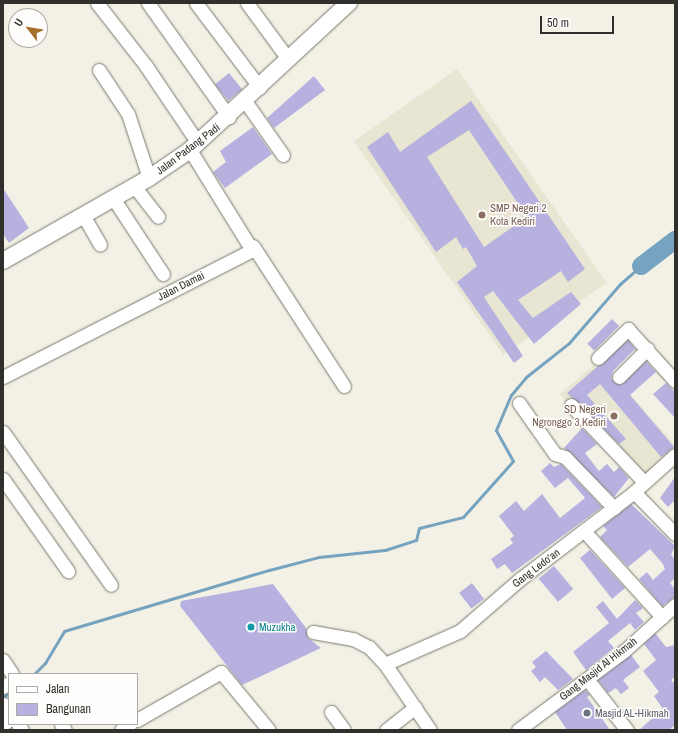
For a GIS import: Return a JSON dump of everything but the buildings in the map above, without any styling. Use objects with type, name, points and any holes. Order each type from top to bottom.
[{"type":"main road","name":"Jalan Padang Padi","points":[[3,261],[149,178],[194,146],[229,117],[288,59],[349,3]]},
{"type":"street","points":[[97,3],[194,146],[253,246],[344,386]]},
{"type":"street","points":[[148,3],[229,117]]},
{"type":"street","points":[[196,3],[260,88]]},
{"type":"street","points":[[247,3],[288,59]]},
{"type":"street","points":[[99,70],[128,114],[149,178]]},
{"type":"street","points":[[245,102],[283,155]]},
{"type":"street","points":[[134,186],[158,217]]},
{"type":"street","points":[[113,198],[164,274]]},
{"type":"street","points":[[83,215],[100,245]]},
{"type":"street","name":"Jalan Damai","points":[[3,377],[248,253],[253,246]]},
{"type":"street","points":[[598,358],[626,329],[647,349],[675,381]]},
{"type":"street","points":[[619,377],[647,349]]},
{"type":"street","points":[[519,403],[555,454],[565,457],[614,508]]},
{"type":"street","points":[[571,405],[644,482]]},
{"type":"street","points":[[3,432],[111,585]]},
{"type":"street","name":"Gang Ledo'an","points":[[385,664],[460,631],[634,492],[675,455]]},
{"type":"street","points":[[3,479],[68,571]]},
{"type":"street","points":[[634,492],[675,534]]},
{"type":"street","points":[[584,532],[662,618]]},
{"type":"street","name":"Gang Masjid Al Hikmah","points":[[518,730],[587,679],[662,618],[675,605]]},
{"type":"street","points":[[313,632],[360,641],[385,664],[430,730]]},
{"type":"street","points":[[3,660],[11,673]]},
{"type":"street","points":[[138,719],[221,672],[268,730]]},
{"type":"street","points":[[587,679],[627,730]]},
{"type":"street","points":[[386,730],[415,707]]},
{"type":"street","points":[[331,712],[344,730]]},
{"type":"shaded area","name":"SMP Negeri 2 Kota Kediri","points":[[457,69],[607,283],[503,355],[354,141]]},
{"type":"shaded area","name":"SD Negeri Ngronggo 3 Kediri","points":[[600,360],[675,445],[675,452],[642,481],[596,438],[560,394]]},
{"type":"waterway","points":[[641,266],[675,240]]},
{"type":"waterway","points":[[35,673],[45,663],[64,631],[269,570],[319,557],[385,550],[416,540],[419,528],[463,517],[513,461],[496,430],[511,395],[526,377],[569,343],[620,284],[641,266]]},
{"type":"waterway","points":[[3,697],[8,694]]},
{"type":"place","name":"SMP Negeri 2 Kota Kediri","points":[[482,215]]},
{"type":"place","name":"SD Negeri Ngronggo 3 Kediri","points":[[614,416]]},
{"type":"place","name":"Muzukha","points":[[251,627]]},
{"type":"place","name":"Masjid AL-Hikmah","points":[[587,713]]}]
